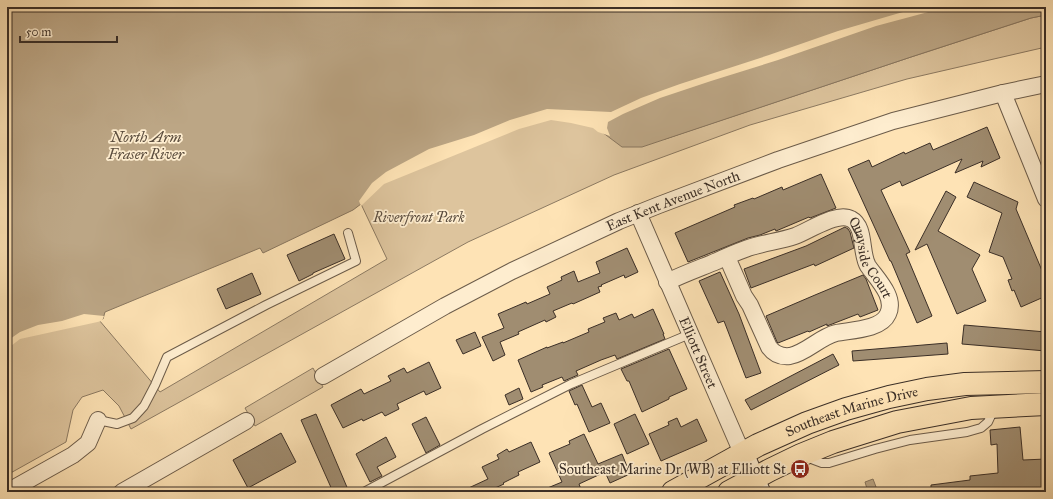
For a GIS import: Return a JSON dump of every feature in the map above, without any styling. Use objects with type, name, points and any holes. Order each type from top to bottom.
[{"type":"main road","name":"Southeast Marine Drive","points":[[673,492],[758,445],[807,423],[846,409],[889,397],[927,389],[965,384],[1046,382]]},
{"type":"main road","name":"Southeast Marine Drive","points":[[729,492],[756,486],[802,455],[834,442],[897,422],[971,408],[1046,404]]},
{"type":"street","name":"East Kent Avenue North","points":[[323,376],[445,306],[506,274],[659,204],[778,160],[893,121],[1003,93],[1046,84]]},
{"type":"street","points":[[1003,93],[1046,199]]},
{"type":"street","name":"Elliott Street","points":[[638,214],[756,486]]},
{"type":"street","name":"Quayside Court","points":[[667,282],[748,248],[795,236],[834,218],[840,217],[851,219],[856,223],[861,233],[866,261],[888,297],[890,307],[889,314],[885,319],[873,327],[825,337],[790,356],[777,355],[772,352],[769,347],[727,257]]},
{"type":"street","points":[[7,492],[73,455],[88,443],[98,420]]},
{"type":"street","points":[[122,492],[246,421]]},
{"type":"lane","points":[[98,420],[117,424],[133,418],[144,406],[155,385],[167,356],[356,261],[348,233]]},
{"type":"lane","points":[[364,492],[476,432],[571,384],[690,334]]},
{"type":"green space","name":"Riverfront Park","points":[[1046,7],[665,139],[911,57],[1031,18],[1046,15],[1046,47],[907,79],[750,125],[614,175],[468,242],[131,429],[119,406],[103,390],[82,397],[73,410],[66,442],[7,475],[7,347],[19,337],[99,320],[160,392],[387,259],[361,204],[383,182],[518,128],[550,118]]},
{"type":"green space","points":[[313,368],[323,387],[255,426],[245,408]]},
{"type":"water","name":"North Arm Fraser River","points":[[7,7],[1046,7],[1046,15],[1031,18],[911,57],[642,147],[622,147],[594,126],[551,118],[518,128],[383,182],[353,210],[263,253],[260,248],[105,312],[103,319],[19,337],[7,347]]},
{"type":"water","points":[[873,479],[878,492],[868,492],[865,482]]},
{"type":"pier","points":[[920,7],[947,7],[876,26],[778,60],[660,98],[608,122],[607,128],[610,136],[598,132],[593,128],[551,120],[519,129],[384,184],[361,206],[359,201],[372,183],[386,172],[429,149],[474,135],[510,120],[547,109],[611,112],[641,98],[680,84],[838,31]]},
{"type":"pier","points":[[84,314],[104,316],[102,321],[20,339],[7,349],[7,339],[10,339],[20,332],[38,325],[62,321]]},
{"type":"building","points":[[987,127],[1000,158],[981,167],[983,161],[955,173],[962,159],[902,186],[900,181],[881,190],[910,252],[906,254],[932,316],[917,323],[891,261],[848,169],[869,160],[872,167],[904,152],[905,154],[930,143],[933,150]]},
{"type":"building","points":[[821,174],[836,208],[810,218],[809,217],[776,231],[775,229],[748,238],[688,262],[675,233],[735,207],[734,205],[753,198],[754,199],[782,187],[783,190]]},
{"type":"building","points":[[974,182],[1018,202],[1016,209],[1046,280],[1046,296],[1021,307],[1008,280],[1012,279],[1003,257],[989,252],[1002,213],[967,197]]},
{"type":"building","points":[[946,191],[956,197],[938,231],[980,255],[972,269],[986,301],[957,314],[927,244],[915,250]]},
{"type":"building","points":[[845,227],[850,232],[854,248],[815,266],[814,264],[751,288],[744,269],[806,246]]},
{"type":"building","points":[[334,234],[345,259],[299,281],[287,255]]},
{"type":"building","points":[[627,248],[638,272],[625,278],[624,275],[601,285],[602,286],[598,287],[600,292],[553,311],[556,317],[546,322],[545,320],[518,332],[519,334],[500,342],[505,355],[493,361],[482,337],[504,328],[498,314],[550,294],[547,287],[562,280],[561,277],[574,271],[578,282],[600,273],[596,262]]},
{"type":"building","points":[[720,272],[739,314],[761,373],[746,378],[724,321],[718,323],[699,281]]},
{"type":"building","points":[[252,273],[261,294],[226,309],[217,289]]},
{"type":"building","points":[[863,275],[878,310],[860,317],[858,314],[778,343],[777,342],[766,316]]},
{"type":"building","points":[[653,309],[665,339],[617,359],[615,355],[601,360],[576,371],[578,375],[564,381],[562,377],[542,385],[543,387],[531,392],[518,360],[547,347],[563,343],[589,332],[588,329],[605,322],[603,318],[616,313],[619,320],[632,314],[634,318]]},
{"type":"building","points":[[964,325],[1046,332],[1046,351],[962,344]]},
{"type":"building","points":[[475,332],[481,346],[463,354],[456,340]]},
{"type":"building","points":[[947,343],[948,354],[853,361],[852,351]]},
{"type":"building","points":[[669,349],[687,389],[642,412],[629,381],[627,381],[621,369]]},
{"type":"building","points":[[833,354],[839,365],[751,410],[745,400]]},
{"type":"building","points":[[429,362],[441,388],[426,395],[424,391],[397,404],[399,409],[385,416],[382,412],[343,428],[331,405],[361,389],[364,394],[391,381],[388,376],[404,368],[407,373]]},
{"type":"building","points":[[582,385],[592,407],[601,403],[610,423],[589,432],[577,404],[575,405],[569,391]]},
{"type":"building","points":[[519,388],[523,399],[509,405],[505,395]]},
{"type":"building","points":[[316,414],[349,492],[333,492],[301,420]]},
{"type":"building","points":[[635,414],[649,444],[627,454],[614,424]]},
{"type":"building","points":[[426,417],[440,445],[426,453],[412,424]]},
{"type":"building","points":[[677,418],[681,427],[697,419],[707,441],[661,461],[649,434],[669,425],[668,422]]},
{"type":"building","points":[[1020,427],[1023,460],[1046,459],[1046,492],[931,492],[931,485],[970,480],[970,476],[998,473],[997,444],[991,445],[990,430]]},
{"type":"building","points":[[281,433],[296,462],[248,488],[233,460]]},
{"type":"building","points":[[584,434],[598,464],[622,454],[630,474],[610,483],[605,472],[579,484],[582,492],[538,492],[562,482],[549,453],[570,444],[569,441]]},
{"type":"building","points":[[386,437],[396,457],[377,467],[382,476],[370,482],[356,454]]},
{"type":"building","points":[[531,442],[540,462],[518,472],[519,475],[486,492],[460,492],[488,479],[482,467],[499,459],[497,455],[507,449],[509,452]]},
{"type":"place","name":"Southeast Marine Dr (WB) at Elliott St","points":[[800,469]]}]
